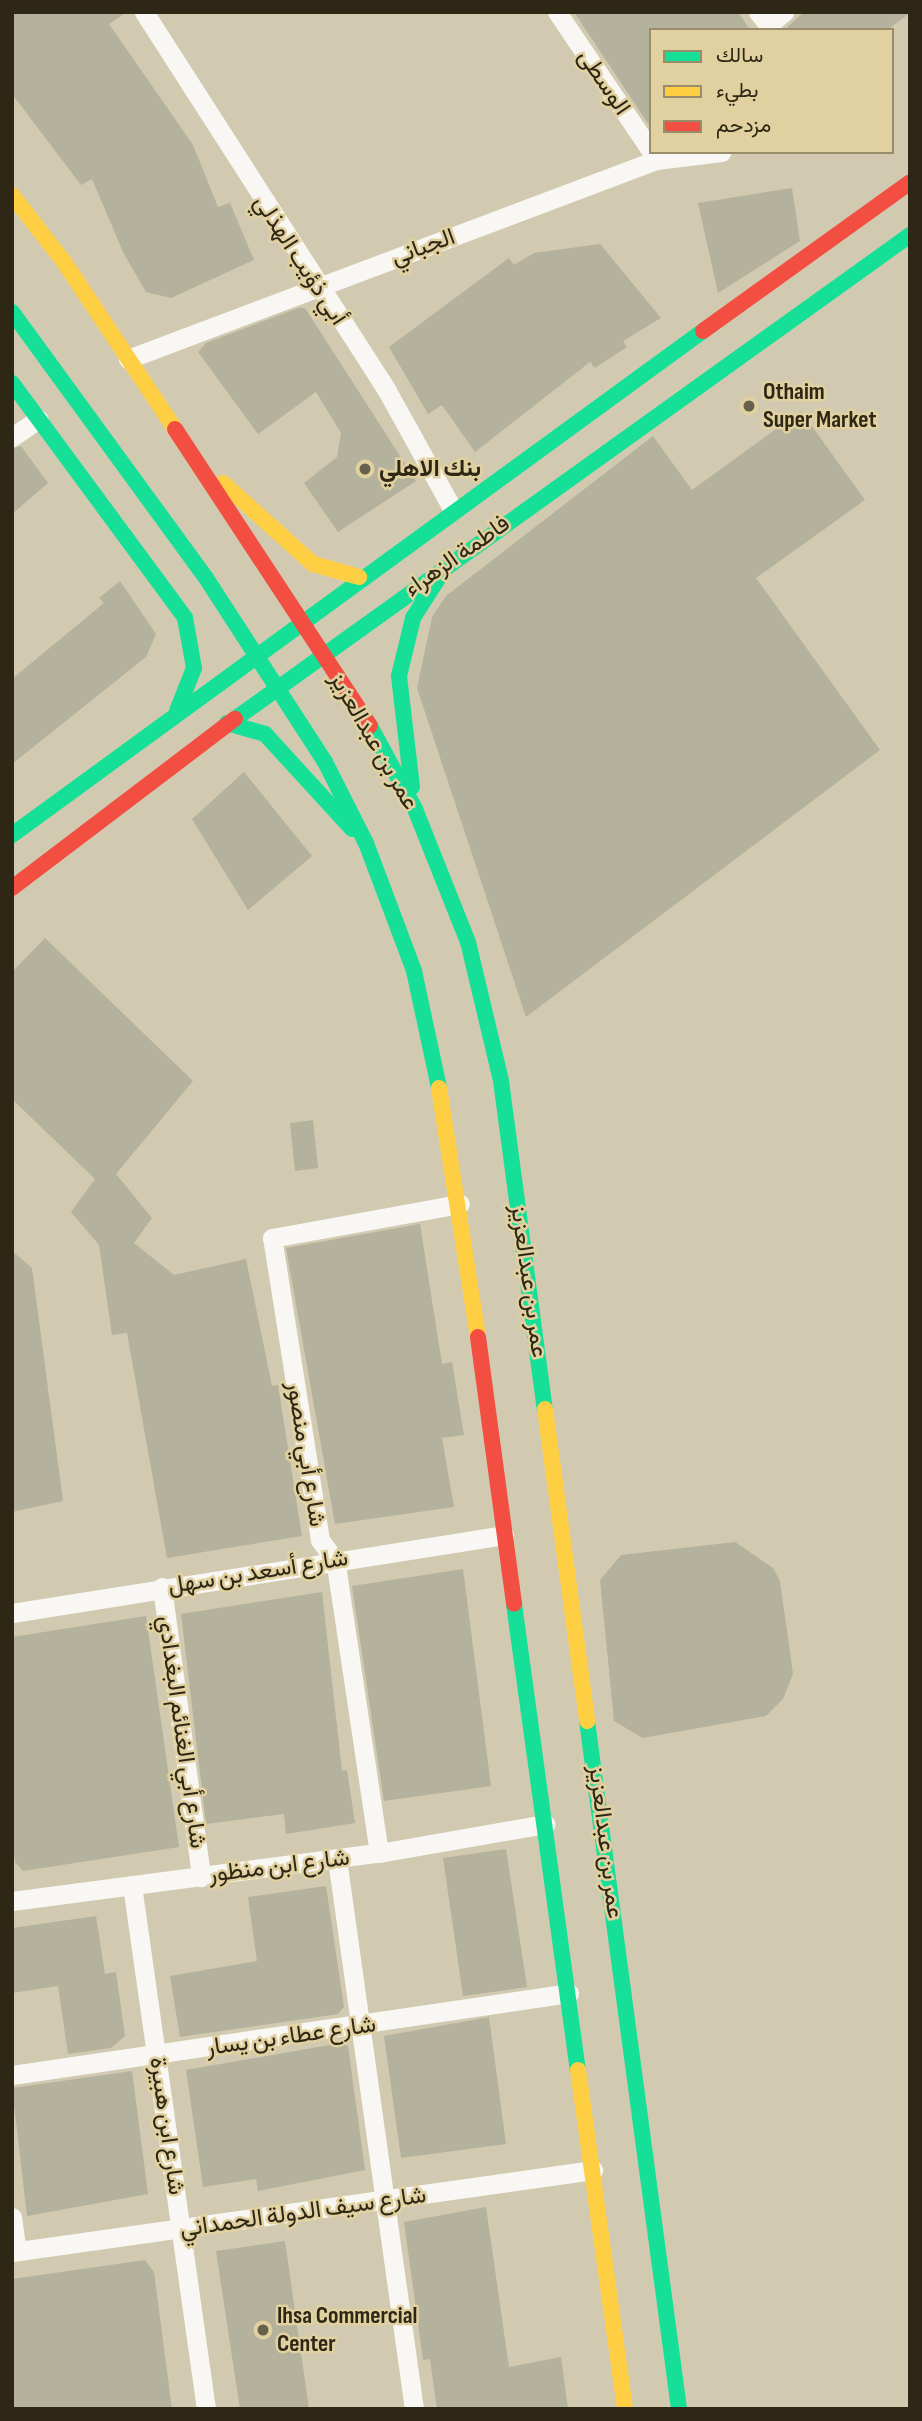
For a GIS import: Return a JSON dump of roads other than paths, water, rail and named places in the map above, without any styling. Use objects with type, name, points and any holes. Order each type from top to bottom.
[{"type":"main road","name":"عمر بن عبدالعزيز","points":[[12,180],[370,725],[415,809],[468,942],[501,1081],[679,2409]]},
{"type":"main road","points":[[12,835],[359,577],[909,184]]},
{"type":"main road","name":"عمر بن عبدالعزيز","points":[[12,195],[64,262]]},
{"type":"main road","name":"فاطمة الزهراء","points":[[12,888],[322,652],[910,235]]},
{"type":"main road","points":[[12,313],[256,653],[326,762],[366,843],[427,1015],[460,1204],[625,2408]]},
{"type":"main road","points":[[12,383],[185,618],[194,668],[175,715]]},
{"type":"main road","points":[[193,456],[313,564],[359,577]]},
{"type":"main road","points":[[415,809],[400,716],[402,656],[422,600],[450,562]]},
{"type":"main road","points":[[227,723],[265,734],[366,843]]},
{"type":"street","name":"أبي ذؤيب الهذلي","points":[[144,12],[316,287],[386,389],[453,510]]},
{"type":"street","name":"الوسطى","points":[[557,12],[649,149]]},
{"type":"street","points":[[766,22],[784,12]]},
{"type":"street","name":"الجباني","points":[[128,359],[653,155],[676,154]]},
{"type":"street","points":[[12,437],[39,419]]},
{"type":"street","name":"شارع أبي منصور","points":[[379,1853],[335,1560],[320,1540],[272,1238],[460,1204]]},
{"type":"street","name":"شارع أسعد بن سهل","points":[[12,1612],[504,1535]]},
{"type":"street","name":"شارع أبي الغنائم البغدادي","points":[[162,1587],[201,1877]]},
{"type":"street","name":"شارع ابن منظور","points":[[12,1901],[379,1853],[545,1824]]},
{"type":"street","points":[[337,1859],[363,2026],[414,2409]]},
{"type":"street","name":"شارع ابن هبيرة","points":[[132,1885],[205,2409]]},
{"type":"street","name":"شارع عطاء بن يسار","points":[[12,2075],[363,2026],[569,1993]]},
{"type":"street","name":"شارع سيف الدولة الحمداني","points":[[15,2251],[386,2202],[593,2169]]},
{"type":"street","points":[[12,2217],[15,2251]]},
{"type":"place","name":"Othaim Super Market","points":[[749,406]]},
{"type":"place","name":"بنك الاهلي","points":[[365,469]]},
{"type":"place","name":"Ihsa Commercial Center","points":[[263,2330]]}]
